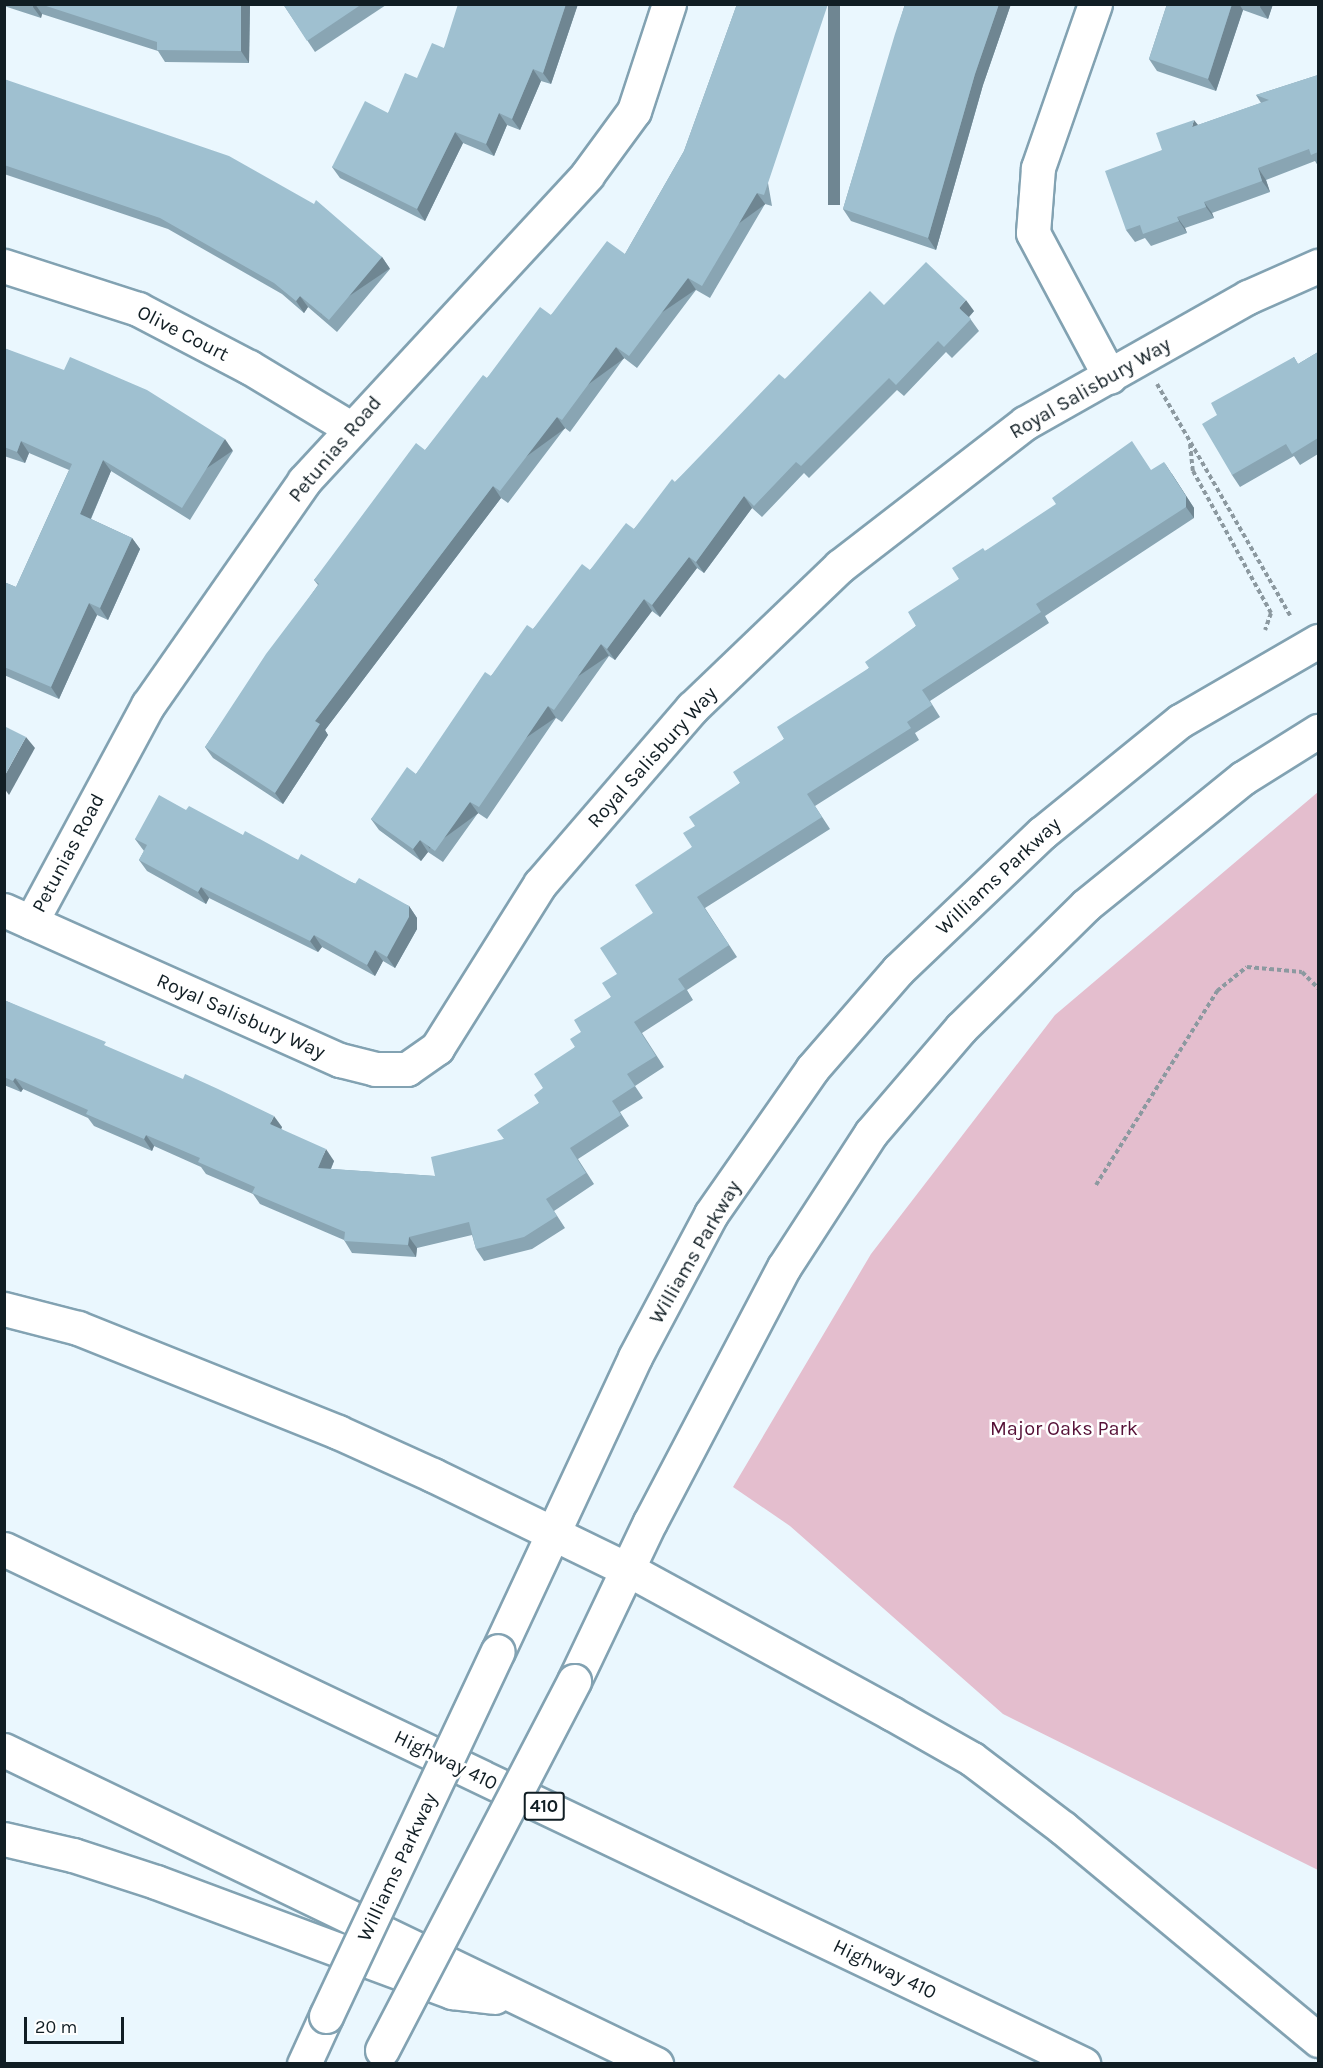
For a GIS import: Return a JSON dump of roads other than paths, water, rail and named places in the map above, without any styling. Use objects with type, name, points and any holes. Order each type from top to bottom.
[{"type":"main road","name":"Petunias Road","points":[[18,916],[148,705],[304,481],[350,428],[587,175],[634,111],[669,4]]},
{"type":"main road","points":[[1095,4],[1038,168],[1034,233],[1110,377]]},
{"type":"main road","name":"Olive Court","points":[[4,266],[138,309],[249,367],[350,428]]},
{"type":"main road","name":"Royal Salisbury Way","points":[[18,916],[340,1060],[375,1069],[407,1069],[437,1048],[540,884],[692,708],[840,567],[957,473],[1025,423],[1248,297],[1318,266]]},
{"type":"main road","name":"Williams Parkway","points":[[304,2064],[635,1357],[711,1214],[812,1069],[898,970],[1042,833],[1180,721],[1318,641]]},
{"type":"main road","points":[[378,2057],[574,1681],[627,1569],[784,1267],[871,1133],[961,1028],[1086,905],[1243,778],[1318,731]]},
{"type":"main road","points":[[4,1309],[78,1328],[338,1432],[554,1532],[627,1569],[972,1759],[1063,1828],[1318,2040]]},
{"type":"main road","name":"Highway 410","points":[[4,1549],[1083,2064]]},
{"type":"main road","points":[[4,1750],[656,2064]]},
{"type":"main road","points":[[4,1839],[73,1855],[156,1882],[452,1992],[523,2001]]},
{"type":"park label","name":"Major Oaks Park","points":[[1064,1428]]}]
